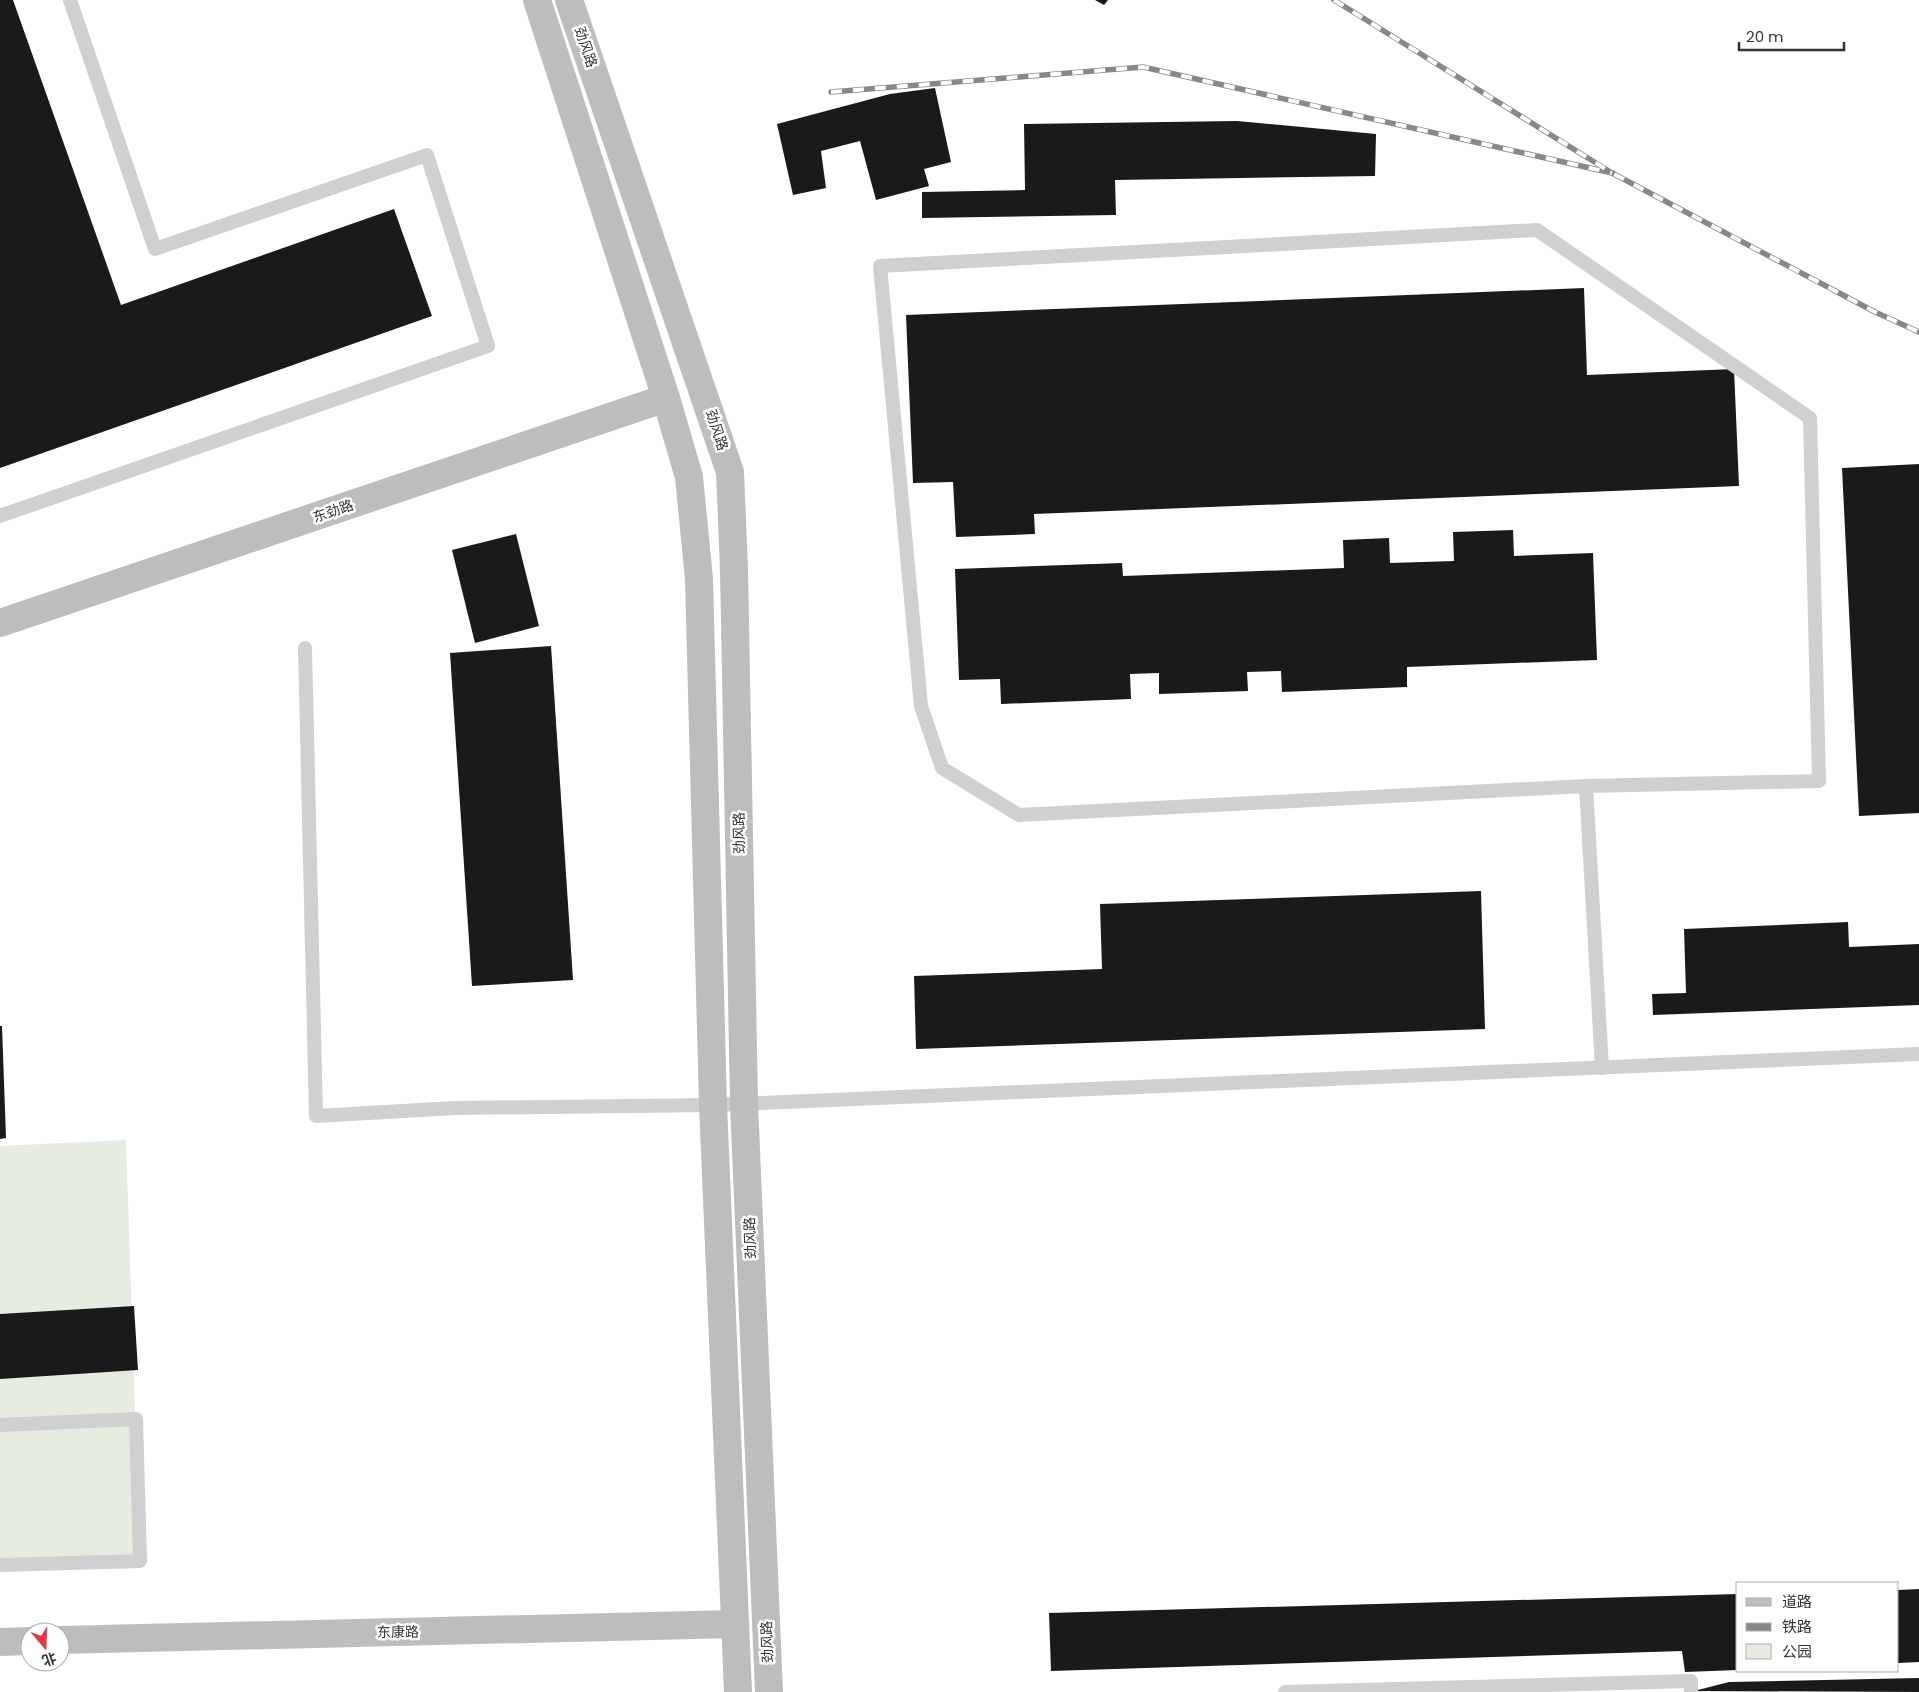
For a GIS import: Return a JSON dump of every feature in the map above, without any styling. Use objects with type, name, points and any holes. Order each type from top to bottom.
[{"type":"street","points":[[537,0],[666,398],[688,477],[699,579],[713,1105],[738,1692]]},
{"type":"street","name":"劲风路","points":[[570,0],[730,472],[734,569],[744,1103],[769,1692]]},
{"type":"street","name":"东劲路","points":[[0,623],[666,398]]},
{"type":"street","name":"东康路","points":[[70,1640],[735,1624]]},
{"type":"street","points":[[0,1642],[20,1641]]},
{"type":"lane","points":[[0,516],[488,346],[428,155],[155,249],[70,0]]},
{"type":"lane","points":[[1537,230],[1810,418],[1819,781],[1586,786],[1019,815],[942,768],[921,706],[880,266],[1537,230]]},
{"type":"lane","points":[[305,648],[316,1116],[455,1108],[713,1105],[1919,1054]]},
{"type":"lane","points":[[1586,786],[1602,1068]]},
{"type":"lane","points":[[0,1425],[136,1419],[140,1562],[0,1565]]},
{"type":"lane","points":[[1285,1692],[1691,1681],[1691,1692]]},
{"type":"green space","points":[[126,1140],[140,1561],[0,1565],[0,1146]]},
{"type":"building","points":[[0,0],[13,0],[121,305],[394,209],[432,316],[0,468]]},
{"type":"building","points":[[1095,0],[1108,0],[1104,5]]},
{"type":"building","points":[[935,88],[951,162],[924,169],[929,186],[876,200],[860,141],[821,151],[826,188],[793,195],[777,124],[890,94]]},
{"type":"building","points":[[1237,121],[1376,134],[1375,176],[1115,180],[1116,215],[922,218],[922,192],[1025,190],[1024,124]]},
{"type":"building","points":[[1584,288],[1587,375],[1734,369],[1739,486],[1034,514],[1035,534],[956,537],[953,482],[913,483],[906,315]]},
{"type":"building","points":[[1919,464],[1919,813],[1859,816],[1842,468]]},
{"type":"building","points":[[1513,530],[1514,556],[1593,553],[1597,660],[1407,667],[1407,687],[1282,692],[1281,671],[1247,672],[1248,691],[1159,694],[1159,673],[1130,674],[1131,699],[1001,704],[1000,679],[959,680],[955,569],[1122,563],[1123,576],[1344,568],[1343,540],[1389,538],[1390,563],[1454,561],[1453,532]]},
{"type":"building","points":[[516,534],[539,626],[475,643],[452,550]]},
{"type":"building","points":[[551,646],[573,980],[472,986],[450,653]]},
{"type":"building","points":[[1481,891],[1485,1029],[916,1049],[914,976],[1102,969],[1100,904]]},
{"type":"building","points":[[1848,922],[1849,947],[1919,944],[1919,1005],[1653,1015],[1652,994],[1686,993],[1684,929]]},
{"type":"building","points":[[0,1026],[2,1026],[6,1138],[0,1139]]},
{"type":"building","points":[[134,1306],[138,1370],[0,1379],[0,1314]]},
{"type":"building","points":[[1919,1589],[1919,1662],[1899,1663],[1899,1590]]},
{"type":"building","points":[[1736,1594],[1736,1670],[1685,1672],[1682,1651],[1051,1671],[1049,1613]]},
{"type":"building","points":[[1919,1678],[1919,1692],[1694,1691],[1729,1682]]},
{"type":"railway","points":[[1334,0],[1612,173],[1875,312],[1919,332]]},
{"type":"railway","points":[[831,92],[1143,67],[1612,173]]}]
